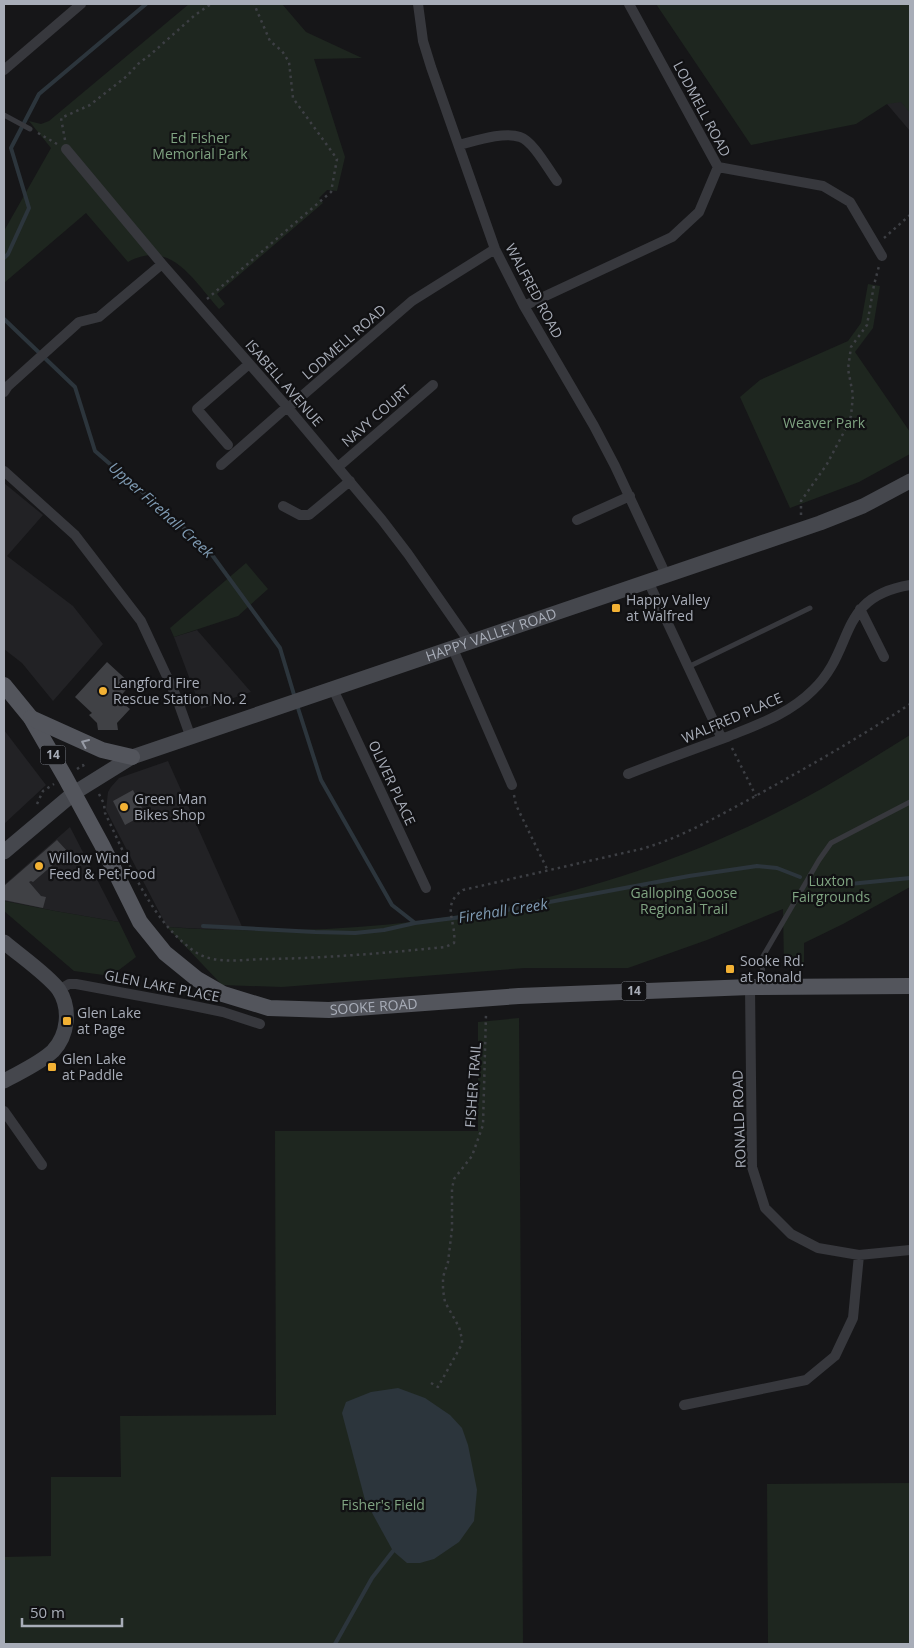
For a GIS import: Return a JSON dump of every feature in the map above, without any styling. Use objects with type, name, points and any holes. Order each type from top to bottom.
[{"type":"main road","name":"HAPPY VALLEY ROAD","points":[[4,852],[74,793],[132,756],[453,649],[820,523],[863,506],[910,481]]},
{"type":"main road","name":"SOOKE ROAD","points":[[4,685],[31,718],[102,845],[140,922],[165,953],[197,979],[223,994],[269,1008],[329,1010],[486,998],[756,987],[910,986]]},
{"type":"main road","points":[[31,718],[102,750],[132,756]]},
{"type":"main road","points":[[4,942],[50,981],[64,1000],[67,1012],[65,1030],[58,1045],[40,1060],[4,1081]]},
{"type":"street","points":[[4,70],[81,4]]},
{"type":"street","name":"WALFRED ROAD","points":[[418,4],[423,40],[495,249],[524,306],[594,426],[630,496],[666,575]]},
{"type":"street","name":"LODMELL ROAD","points":[[524,306],[672,237],[699,212],[718,167],[629,4]]},
{"type":"street","points":[[459,145],[506,135],[521,137],[532,146],[557,181]]},
{"type":"street","name":"ISABELL AVENUE","points":[[66,150],[382,520],[470,643]]},
{"type":"street","points":[[718,167],[823,186],[850,202],[882,256]]},
{"type":"street","name":"LODMELL ROAD","points":[[221,465],[412,301],[495,249]]},
{"type":"street","points":[[4,392],[8,386],[79,322],[99,317],[162,264]]},
{"type":"street","points":[[228,445],[197,409],[250,364]]},
{"type":"street","name":"NAVY COURT","points":[[338,467],[433,385]]},
{"type":"street","points":[[4,471],[75,534],[141,621],[176,696],[190,738]]},
{"type":"street","points":[[283,506],[300,514],[309,515],[350,481]]},
{"type":"street","points":[[577,520],[630,496]]},
{"type":"street","points":[[648,581],[688,668],[724,738]]},
{"type":"street","name":"WALFRED PLACE","points":[[628,774],[777,717],[795,706],[814,690],[825,676],[839,652],[853,618],[860,608],[882,592],[910,585]]},
{"type":"street","points":[[860,608],[884,657]]},
{"type":"street","points":[[453,649],[512,785]]},
{"type":"street","name":"OLIVER PLACE","points":[[333,689],[426,888]]},
{"type":"street","name":"GLEN LAKE PLACE","points":[[58,990],[69,984],[76,984],[189,1004],[223,1012],[260,1024]]},
{"type":"street","name":"RONALD ROAD","points":[[756,987],[752,1167],[765,1208],[791,1234],[818,1248],[858,1255],[910,1250]]},
{"type":"street","points":[[4,1111],[42,1165]]},
{"type":"street","points":[[684,1405],[806,1380],[836,1356],[853,1318],[858,1255]]},
{"type":"lane","points":[[4,115],[30,129]]},
{"type":"lane","points":[[688,668],[810,608]]},
{"type":"lane","points":[[756,987],[762,958],[819,860],[831,844],[910,802]]},
{"type":"path","points":[[66,150],[61,118],[90,105],[127,76],[138,64],[195,15],[211,4]]},
{"type":"path","points":[[207,299],[331,192],[336,159],[293,98],[289,62],[282,51],[270,41],[254,4]]},
{"type":"path","points":[[30,129],[66,150]]},
{"type":"path","points":[[876,246],[910,215]]},
{"type":"path","points":[[802,529],[801,502],[827,464],[851,416],[853,395],[848,369],[851,346],[867,325],[874,285],[882,256]]},
{"type":"path","points":[[102,800],[105,813],[151,905],[165,924],[181,940],[202,956],[210,959],[228,960],[362,955],[445,947],[454,943],[455,936],[450,912],[451,903],[455,896],[463,890],[663,843],[812,765],[910,704]]},
{"type":"path","points":[[724,738],[756,796]]},
{"type":"path","points":[[79,767],[83,765],[85,769]]},
{"type":"path","points":[[512,785],[516,806],[548,871]]},
{"type":"path","points":[[33,809],[46,789]]},
{"type":"path","name":"FISHER TRAIL","points":[[431,1383],[438,1387],[462,1344],[459,1327],[445,1302],[443,1278],[448,1262],[452,1229],[452,1189],[454,1179],[472,1156],[483,1125],[486,998]]},
{"type":"shaded area","points":[[910,81],[910,131],[887,104]]},
{"type":"shaded area","points":[[4,483],[43,515],[7,556],[73,606],[103,644],[53,701],[22,663],[4,649]]},
{"type":"shaded area","points":[[197,630],[251,692],[201,709],[174,637]]},
{"type":"shaded area","points":[[4,730],[46,785],[4,824]]},
{"type":"shaded area","points":[[168,761],[244,931],[167,927],[106,810],[108,792],[119,778]]},
{"type":"shaded area","points":[[70,827],[119,922],[4,901],[4,885]]},
{"type":"shaded area","points":[[398,1388],[425,1398],[450,1415],[462,1428],[468,1445],[477,1490],[474,1521],[459,1542],[434,1559],[420,1563],[407,1563],[393,1551],[365,1500],[342,1413],[346,1402],[371,1392]]},
{"type":"green space","name":"Ed Fisher Memorial Park","points":[[189,4],[282,4],[306,32],[362,58],[314,59],[345,157],[337,191],[327,190],[319,198],[323,203],[217,294],[225,304],[219,309],[191,275],[169,259],[157,255],[143,256],[128,262],[86,213],[4,283],[4,231],[51,148],[29,121],[41,124],[49,121]]},
{"type":"green space","points":[[656,4],[910,4],[910,113],[901,102],[887,104],[856,124],[751,145]]},
{"type":"green space","name":"Weaver Park","points":[[868,284],[880,286],[873,328],[855,352],[910,432],[910,454],[859,482],[790,508],[740,397],[760,380],[848,341],[861,323]]},
{"type":"green space","points":[[246,563],[268,589],[238,616],[174,637],[170,628]]},
{"type":"green space","name":"Galloping Goose Regional Trail","points":[[910,735],[910,887],[804,943],[804,966],[784,966],[783,909],[707,940],[628,968],[525,968],[282,987],[222,985],[167,927],[247,930],[326,929],[403,923],[480,912],[556,895],[631,873],[705,845],[795,803]]},
{"type":"green space","points":[[4,901],[119,922],[136,957],[111,976],[74,971],[4,911]]},
{"type":"green space","name":"Fisher's Field","points":[[519,1018],[523,1644],[4,1644],[4,1557],[51,1556],[51,1477],[121,1477],[120,1416],[276,1415],[275,1131],[478,1131],[478,1022]]},
{"type":"green space","points":[[910,1483],[910,1644],[768,1644],[767,1484]]},
{"type":"building","name":"Langford Fire Rescue Station No. 2","points":[[107,662],[131,684],[118,699],[130,709],[117,723],[118,730],[98,730],[97,723],[89,715],[92,713],[75,697]]},
{"type":"building","points":[[133,790],[145,814],[125,825],[113,801]]},
{"type":"building","name":"Willow Wind Feed & Pet Food","points":[[57,840],[68,852],[33,882],[29,882],[41,896],[46,897],[43,908],[4,900],[4,886]]},
{"type":"waterway","name":"Upper Firehall Creek","points":[[4,258],[8,254],[29,208],[11,148],[39,94],[146,4]]},
{"type":"waterway","name":"Upper Firehall Creek","points":[[4,319],[75,387],[95,451],[207,548],[280,648],[295,698]]},
{"type":"waterway","name":"Upper Firehall Creek","points":[[297,705],[321,780],[392,905],[415,923]]},
{"type":"waterway","name":"Firehall Creek","points":[[203,926],[355,933],[485,914],[689,876],[757,866],[777,868],[800,877]]},
{"type":"waterway","name":"Firehall Creek","points":[[813,883],[840,885],[910,878]]},
{"type":"waterway","points":[[335,1644],[372,1578],[393,1551]]},
{"type":"place","name":"Happy Valley at Walfred","points":[[616,608]]},
{"type":"place","name":"Langford Fire Rescue Station No. 2","points":[[103,691]]},
{"type":"place","name":"Green Man Bikes Shop","points":[[124,807]]},
{"type":"place","name":"Willow Wind Feed & Pet Food","points":[[39,866]]},
{"type":"place","name":"Sooke Rd. at Ronald","points":[[730,969]]},
{"type":"place","name":"Glen Lake at Page","points":[[67,1021]]},
{"type":"place","name":"Glen Lake at Paddle","points":[[52,1067]]},
{"type":"park label","name":"Luxton Fairgrounds","points":[[831,890]]}]
